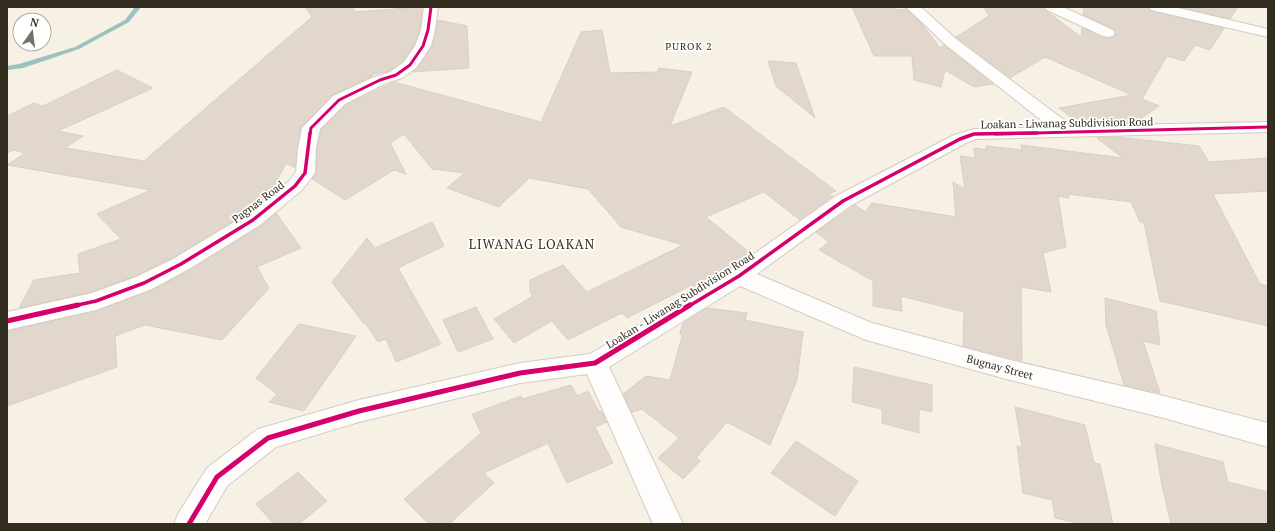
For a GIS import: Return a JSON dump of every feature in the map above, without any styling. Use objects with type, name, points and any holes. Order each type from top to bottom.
[{"type":"street","name":"Pagnas Road","points":[[7,321],[96,301],[144,283],[182,264],[253,220],[295,186],[305,173],[307,148],[311,128],[339,100],[396,74],[410,65],[423,46],[428,30],[431,7]]},
{"type":"street","points":[[913,7],[951,42],[1068,132]]},
{"type":"street","points":[[1052,7],[1108,33]]},
{"type":"street","points":[[1156,7],[1268,33]]},
{"type":"street","name":"Loakan - Liwanag Subdivision Road","points":[[189,524],[217,477],[268,438],[359,411],[520,373],[595,363],[739,276],[843,201],[960,139],[974,134],[1268,127]]},
{"type":"street","name":"Bugnay Street","points":[[739,276],[866,331],[1010,370],[1160,406],[1268,435]]},
{"type":"street","points":[[595,363],[668,524]]},
{"type":"building","points":[[305,7],[353,7],[355,12],[422,7],[420,30],[414,45],[403,61],[389,71],[369,75],[372,76],[332,95],[301,128],[295,168],[286,163],[270,194],[245,214],[172,258],[135,276],[92,292],[19,308],[34,280],[80,273],[78,254],[121,239],[97,214],[151,190],[7,165],[25,153],[13,150],[7,153],[7,116],[34,103],[43,106],[117,70],[153,88],[58,131],[83,136],[65,148],[144,161],[312,17]]},
{"type":"building","points":[[852,7],[895,7],[897,10],[906,9],[923,25],[940,48],[944,45],[993,84],[974,87],[945,70],[941,87],[914,80],[912,56],[874,56]]},
{"type":"building","points":[[984,7],[1041,7],[1081,37],[1082,28],[1108,38],[1113,37],[1116,34],[1114,29],[1083,15],[1084,7],[1148,7],[1151,11],[1224,28],[1210,50],[1195,45],[1184,61],[1167,56],[1142,99],[1159,106],[1134,123],[1080,124],[1059,108],[1132,95],[1045,57],[1010,78],[956,37],[989,16]]},
{"type":"building","points":[[1181,7],[1238,7],[1230,19]]},
{"type":"building","points":[[438,20],[467,26],[469,68],[413,72],[417,69],[432,47]]},
{"type":"building","points":[[602,30],[610,73],[657,72],[659,68],[692,72],[670,126],[724,107],[836,191],[826,195],[833,196],[800,220],[764,192],[706,217],[751,254],[730,269],[692,291],[694,284],[627,318],[622,313],[568,340],[552,321],[514,343],[494,319],[533,296],[530,292],[530,280],[563,265],[587,292],[683,245],[621,227],[588,189],[529,178],[499,207],[447,188],[465,173],[432,169],[404,134],[390,143],[406,174],[394,170],[345,200],[312,179],[316,173],[317,148],[321,130],[346,105],[394,82],[541,122],[581,32]]},
{"type":"building","points":[[768,61],[796,63],[815,118],[776,86]]},
{"type":"building","points":[[1117,137],[1199,146],[1209,162],[1268,158],[1268,191],[1213,194],[1260,284],[1268,286],[1268,326],[1160,301],[1144,223],[1140,222],[1131,202],[1068,194],[1069,198],[1058,196],[1066,247],[1043,253],[1051,292],[1021,287],[1022,361],[963,346],[964,312],[901,296],[902,311],[873,306],[873,281],[819,250],[829,242],[816,232],[855,205],[865,212],[872,203],[956,217],[953,182],[965,189],[960,156],[975,158],[974,148],[987,150],[986,146],[1022,150],[1021,145],[1123,158],[1097,138]]},
{"type":"building","points":[[276,213],[301,248],[257,267],[269,288],[222,340],[145,325],[115,336],[117,367],[7,406],[7,331],[96,311],[153,290],[190,270],[261,226]]},
{"type":"building","points":[[432,222],[444,246],[398,268],[441,344],[396,362],[386,339],[378,342],[365,323],[364,324],[332,282],[367,238],[375,248]]},
{"type":"building","points":[[1105,298],[1156,311],[1160,345],[1143,341],[1160,393],[1124,385],[1106,325]]},
{"type":"building","points":[[476,307],[493,339],[458,352],[443,320]]},
{"type":"building","points":[[707,308],[747,313],[745,320],[803,332],[797,380],[770,445],[727,422],[696,458],[700,461],[683,479],[658,458],[679,438],[642,409],[632,412],[623,394],[646,376],[670,380],[682,336],[680,333],[683,323]]},
{"type":"building","points":[[299,324],[356,336],[304,411],[269,402],[277,394],[256,378]]},
{"type":"building","points":[[854,367],[932,385],[932,412],[919,409],[919,433],[882,423],[882,409],[852,402]]},
{"type":"building","points":[[571,385],[577,396],[588,391],[599,412],[601,411],[607,422],[595,427],[613,463],[567,483],[548,443],[484,473],[494,483],[449,524],[429,524],[404,499],[481,433],[472,414],[521,396],[522,399]]},
{"type":"building","points":[[1015,407],[1085,425],[1094,463],[1100,464],[1113,524],[1083,524],[1055,518],[1052,500],[1023,493],[1017,446],[1022,447]]},
{"type":"building","points":[[796,441],[858,481],[835,516],[771,473]]},
{"type":"building","points":[[1155,444],[1223,462],[1228,482],[1268,492],[1268,524],[1171,524],[1162,486]]},
{"type":"building","points":[[298,472],[327,501],[299,524],[274,524],[256,504]]},
{"type":"waterway","points":[[7,68],[20,66],[77,48],[127,21],[138,7]]},
{"type":"cycle path","points":[[7,321],[96,301],[144,283],[181,264],[253,220],[295,186],[305,173],[307,148],[311,128],[339,100],[380,80],[396,75],[410,65],[423,46],[428,30],[431,7]]},
{"type":"cycle path","points":[[189,524],[217,477],[268,438],[359,411],[520,373],[595,363],[739,276],[843,201],[960,139],[974,134],[1268,127]]},
{"type":"district","name":"PUROK 2","points":[[689,46]]},
{"type":"district","name":"LIWANAG LOAKAN","points":[[532,244]]}]
